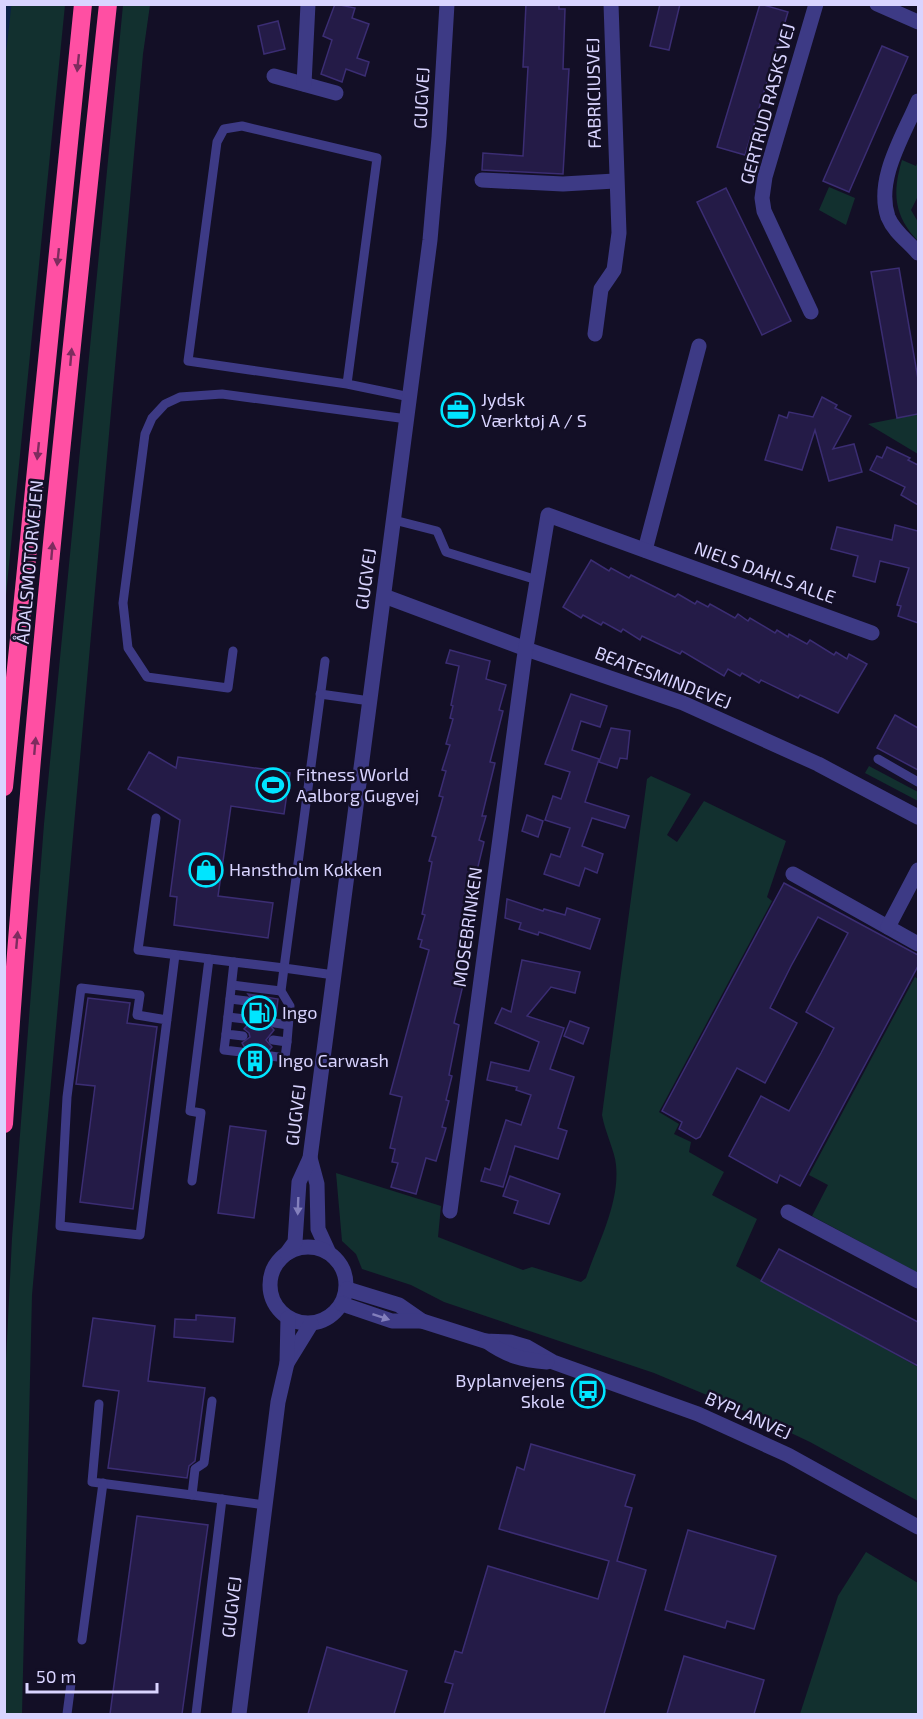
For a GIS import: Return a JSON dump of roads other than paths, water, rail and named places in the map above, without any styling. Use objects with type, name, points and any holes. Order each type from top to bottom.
[{"type":"highway","name":"ÅDALSMOTORVEJEN","points":[[4,787],[83,4]]},
{"type":"highway","name":"ÅDALSMOTORVEJEN","points":[[4,1124],[40,685],[108,4]]},
{"type":"street","points":[[304,84],[308,4]]},
{"type":"street","name":"GUGVEJ","points":[[287,1253],[295,1242],[299,1182],[310,1158],[410,397],[430,240],[440,137],[447,4]]},
{"type":"street","name":"FABRICIUSVEJ","points":[[595,334],[601,289],[614,270],[619,201],[615,181],[611,4]]},
{"type":"street","name":"GERTRUD RASKS VEJ","points":[[811,312],[764,211],[762,198],[765,177],[816,4]]},
{"type":"street","points":[[877,4],[918,22]]},
{"type":"street","points":[[274,76],[336,93]]},
{"type":"street","points":[[918,101],[888,172],[884,195],[889,218],[900,235],[918,253]]},
{"type":"street","points":[[482,180],[563,184],[615,181]]},
{"type":"street","points":[[645,550],[699,346]]},
{"type":"street","name":"NIELS DAHLS ALLE","points":[[526,649],[548,515],[872,633]]},
{"type":"street","name":"BEATESMINDEVEJ","points":[[384,596],[526,649],[683,703],[818,764],[918,818]]},
{"type":"street","name":"MOSEBRINKEN","points":[[450,1211],[526,649]]},
{"type":"street","points":[[888,927],[918,870]]},
{"type":"street","points":[[793,874],[918,944]]},
{"type":"street","name":"GUGVEJ","points":[[310,1158],[317,1184],[318,1229],[329,1253]]},
{"type":"street","points":[[788,1212],[918,1281]]},
{"type":"street","points":[[306,1247],[329,1253],[344,1269],[347,1288],[342,1305],[331,1317],[311,1324],[288,1318],[273,1302],[270,1291],[273,1270],[287,1253],[306,1247]]},
{"type":"street","name":"BYPLANVEJ","points":[[347,1288],[399,1305],[422,1321],[485,1341],[518,1345],[553,1362],[708,1419],[788,1455],[918,1527]]},
{"type":"street","name":"BYPLANVEJ","points":[[342,1305],[392,1321],[422,1321]]},
{"type":"street","name":"GUGVEJ","points":[[238,1714],[278,1402],[287,1363],[288,1318]]},
{"type":"street","name":"GUGVEJ","points":[[287,1363],[311,1324]]},
{"type":"lane","points":[[347,384],[377,158],[242,126],[225,129],[217,142],[188,361],[347,384],[410,397]]},
{"type":"lane","points":[[233,651],[228,688],[147,677],[128,648],[123,603],[145,434],[152,418],[165,404],[180,397],[222,394],[407,419]]},
{"type":"lane","points":[[394,520],[437,531],[446,552],[537,580]]},
{"type":"lane","points":[[271,1056],[285,1058],[290,1006],[281,991],[325,661]]},
{"type":"lane","points":[[320,694],[370,701]]},
{"type":"lane","points":[[878,759],[918,782]]},
{"type":"lane","points":[[156,818],[138,950],[334,975]]},
{"type":"lane","points":[[167,1020],[138,1015],[140,995],[81,988],[67,1097],[60,1226],[140,1235],[167,1020],[175,955]]},
{"type":"lane","points":[[192,1180],[201,1113],[190,1111],[209,959]]},
{"type":"lane","points":[[234,962],[224,1050],[241,1052]]},
{"type":"lane","points":[[232,985],[281,991]]},
{"type":"lane","points":[[230,999],[247,1001]]},
{"type":"lane","points":[[277,1005],[290,1006]]},
{"type":"lane","points":[[228,1017],[245,1019]]},
{"type":"lane","points":[[275,1023],[288,1025]]},
{"type":"lane","points":[[226,1034],[243,1036]]},
{"type":"lane","points":[[273,1040],[287,1042]]},
{"type":"lane","points":[[192,1495],[195,1469],[204,1463],[212,1401]]},
{"type":"lane","points":[[99,1404],[92,1482],[265,1505]]},
{"type":"lane","points":[[81,1640],[103,1483]]},
{"type":"lane","points":[[196,1714],[222,1499]]},
{"type":"lane","points":[[67,1714],[72,1676]]},
{"type":"waterway","points":[[4,49],[9,4]]},
{"type":"place","name":"Jydsk Værktøj A / S","points":[[458,410]]},
{"type":"place","name":"Fitness World Aalborg Gugvej","points":[[273,785]]},
{"type":"place","name":"Hanstholm Køkken","points":[[206,870]]},
{"type":"place","name":"Ingo","points":[[259,1013]]},
{"type":"place","name":"Ingo Carwash","points":[[255,1061]]},
{"type":"place","name":"Byplanvejens Skole","points":[[588,1391]]}]
